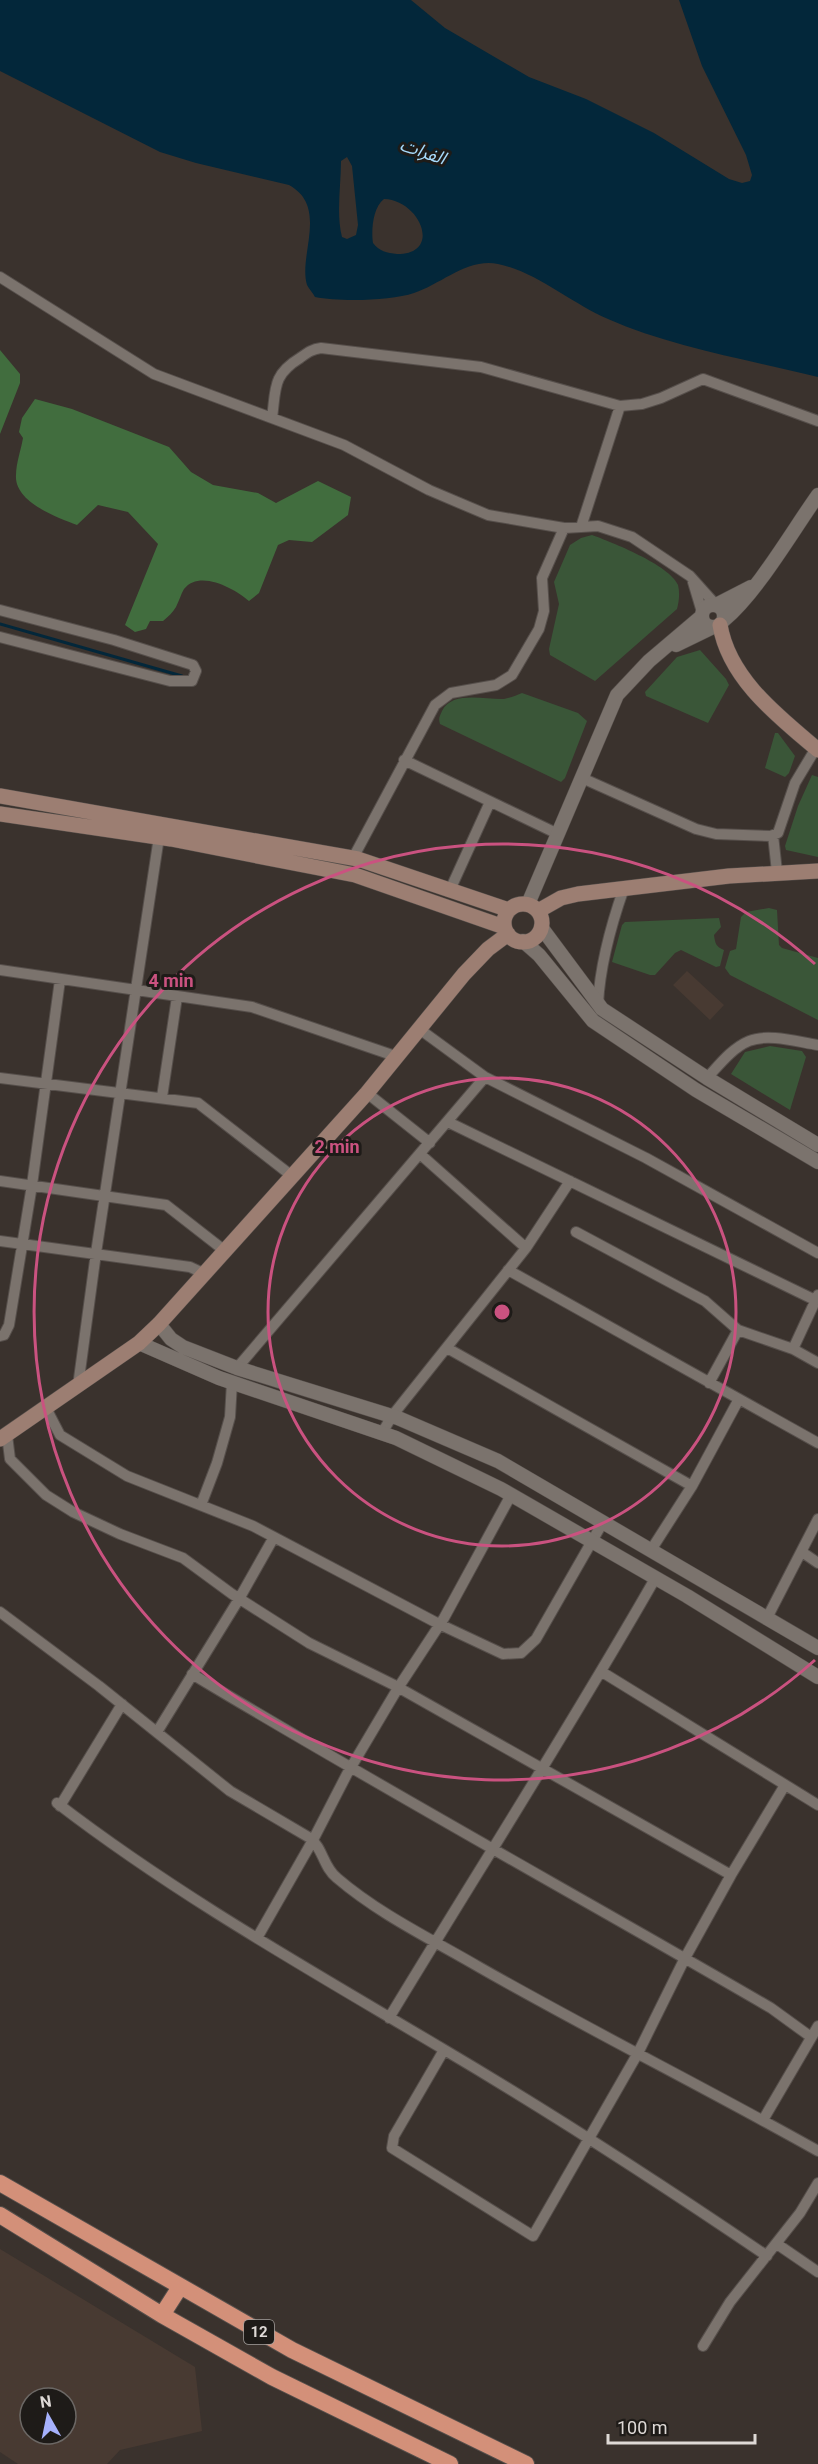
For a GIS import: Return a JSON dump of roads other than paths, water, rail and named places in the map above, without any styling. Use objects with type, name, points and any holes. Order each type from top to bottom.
[{"type":"highway","name":"12","points":[[0,2183],[292,2350],[526,2464]]},
{"type":"highway","name":"12","points":[[0,2215],[162,2315],[272,2377],[450,2464]]},
{"type":"highway","points":[[162,2315],[180,2288]]},
{"type":"main road","points":[[718,624],[724,645],[738,671],[775,711],[817,749]]},
{"type":"main road","points":[[0,796],[353,858],[509,910]]},
{"type":"main road","points":[[39,820],[41,802]]},
{"type":"main road","points":[[0,814],[159,837],[355,875],[506,931],[517,941],[523,942],[534,938],[541,927],[540,916],[533,908]]},
{"type":"main road","points":[[506,931],[504,918],[509,910],[518,904],[533,908],[569,896],[624,888],[777,872],[818,871]]},
{"type":"main road","points":[[3,1437],[139,1343],[159,1324],[367,1093],[418,1028],[506,931]]},
{"type":"street","points":[[0,277],[153,374],[344,445],[429,490],[488,515],[564,528],[598,526],[632,537],[690,576],[723,611],[718,624]]},
{"type":"street","points":[[272,418],[280,373],[304,354],[321,348],[481,367],[620,406],[642,404],[661,398],[703,379],[818,421]]},
{"type":"street","points":[[581,527],[620,406]]},
{"type":"street","points":[[661,652],[718,624],[740,605],[818,495]]},
{"type":"street","points":[[353,858],[435,705],[451,693],[496,685],[512,675],[539,629],[544,611],[542,578],[564,528]]},
{"type":"street","points":[[690,576],[703,622],[718,624]]},
{"type":"street","points":[[533,908],[558,834],[617,696],[710,606],[755,585]]},
{"type":"street","points":[[0,610],[114,640],[193,665],[196,671],[192,681],[170,681],[0,637]]},
{"type":"street","points":[[582,778],[696,829],[716,834],[754,837],[773,835],[778,833],[795,783],[817,749]]},
{"type":"street","points":[[404,760],[558,834]]},
{"type":"street","points":[[450,890],[490,802]]},
{"type":"street","points":[[773,835],[777,872]]},
{"type":"street","points":[[78,1386],[159,837]]},
{"type":"street","points":[[598,1004],[599,983],[615,912],[624,888]]},
{"type":"street","points":[[541,927],[602,1009],[707,1078],[818,1145]]},
{"type":"street","points":[[523,942],[539,955],[593,1021],[696,1090],[818,1162]]},
{"type":"street","points":[[0,970],[252,1007],[395,1056]]},
{"type":"street","points":[[0,1336],[4,1335],[9,1325],[47,1085],[60,980]]},
{"type":"street","points":[[162,1097],[177,997]]},
{"type":"street","points":[[418,1028],[485,1077],[646,1158],[818,1254]]},
{"type":"street","points":[[707,1078],[738,1047],[751,1040],[788,1040],[818,1045]]},
{"type":"street","points":[[237,1368],[485,1077]]},
{"type":"street","points":[[0,1078],[198,1103],[292,1176]]},
{"type":"street","points":[[367,1093],[430,1143]]},
{"type":"street","points":[[448,1122],[817,1297],[793,1349]]},
{"type":"street","points":[[420,1154],[526,1248]]},
{"type":"street","points":[[0,1180],[166,1205],[225,1251]]},
{"type":"street","points":[[382,1433],[392,1416],[526,1248],[570,1181]]},
{"type":"street","points":[[576,1232],[705,1301],[738,1330],[793,1349],[818,1363]]},
{"type":"street","points":[[0,1240],[190,1267],[205,1274]]},
{"type":"street","points":[[508,1270],[818,1443]]},
{"type":"street","points":[[159,1324],[171,1340],[183,1347],[237,1368],[392,1416],[498,1461],[818,1648]]},
{"type":"street","points":[[709,1383],[738,1330]]},
{"type":"street","points":[[139,1343],[231,1382],[396,1438],[511,1495],[594,1541],[818,1677]]},
{"type":"street","points":[[447,1348],[692,1486]]},
{"type":"street","points":[[201,1505],[217,1463],[230,1417],[231,1382]]},
{"type":"street","points":[[651,1550],[692,1486],[739,1400]]},
{"type":"street","points":[[46,1408],[60,1435],[127,1476],[274,1537],[439,1624],[503,1654],[521,1653],[536,1639],[603,1522]]},
{"type":"street","points":[[3,1437],[10,1459],[46,1496],[73,1512],[120,1534],[183,1558],[239,1599],[309,1643],[398,1688],[731,1875]]},
{"type":"street","points":[[257,1938],[352,1766],[439,1624],[511,1495]]},
{"type":"street","points":[[767,1618],[818,1520]]},
{"type":"street","points":[[157,1732],[239,1599],[274,1537]]},
{"type":"street","points":[[801,1552],[818,1563]]},
{"type":"street","points":[[389,2018],[434,1941],[602,1672],[656,1577]]},
{"type":"street","points":[[0,1612],[122,1704],[230,1791],[317,1843],[326,1868],[382,1912],[520,1990],[818,2151]]},
{"type":"street","points":[[602,1672],[818,1805]]},
{"type":"street","points":[[192,1674],[491,1849],[771,2008],[811,2037]]},
{"type":"street","points":[[122,1704],[59,1804],[135,1859],[309,1972],[444,2050],[588,2140],[651,2176],[767,2256]]},
{"type":"street","points":[[444,2050],[394,2136],[392,2148],[533,2236],[638,2053],[685,1959],[731,1875],[785,1785]]},
{"type":"street","points":[[763,2120],[818,2026]]},
{"type":"street","points":[[703,2346],[730,2302],[800,2213],[818,2183]]},
{"type":"street","points":[[777,2244],[818,2272]]},
{"type":"water","name":"الفرات","points":[[0,0],[411,0],[445,28],[529,77],[586,99],[654,133],[729,179],[742,183],[750,181],[752,175],[746,155],[702,66],[679,0],[818,0],[818,377],[711,352],[632,329],[595,313],[527,274],[498,264],[487,263],[465,268],[424,289],[404,296],[365,300],[315,297],[307,285],[305,273],[310,218],[301,194],[289,185],[160,152],[0,71]],"holes":[[[347,157],[352,166],[358,225],[356,235],[347,239],[342,237],[339,209],[341,161]],[[384,199],[408,208],[416,217],[423,237],[419,246],[411,252],[390,253],[381,250],[373,243],[374,219],[377,207]]]},
{"type":"waterway","points":[[0,624],[182,676]]}]
